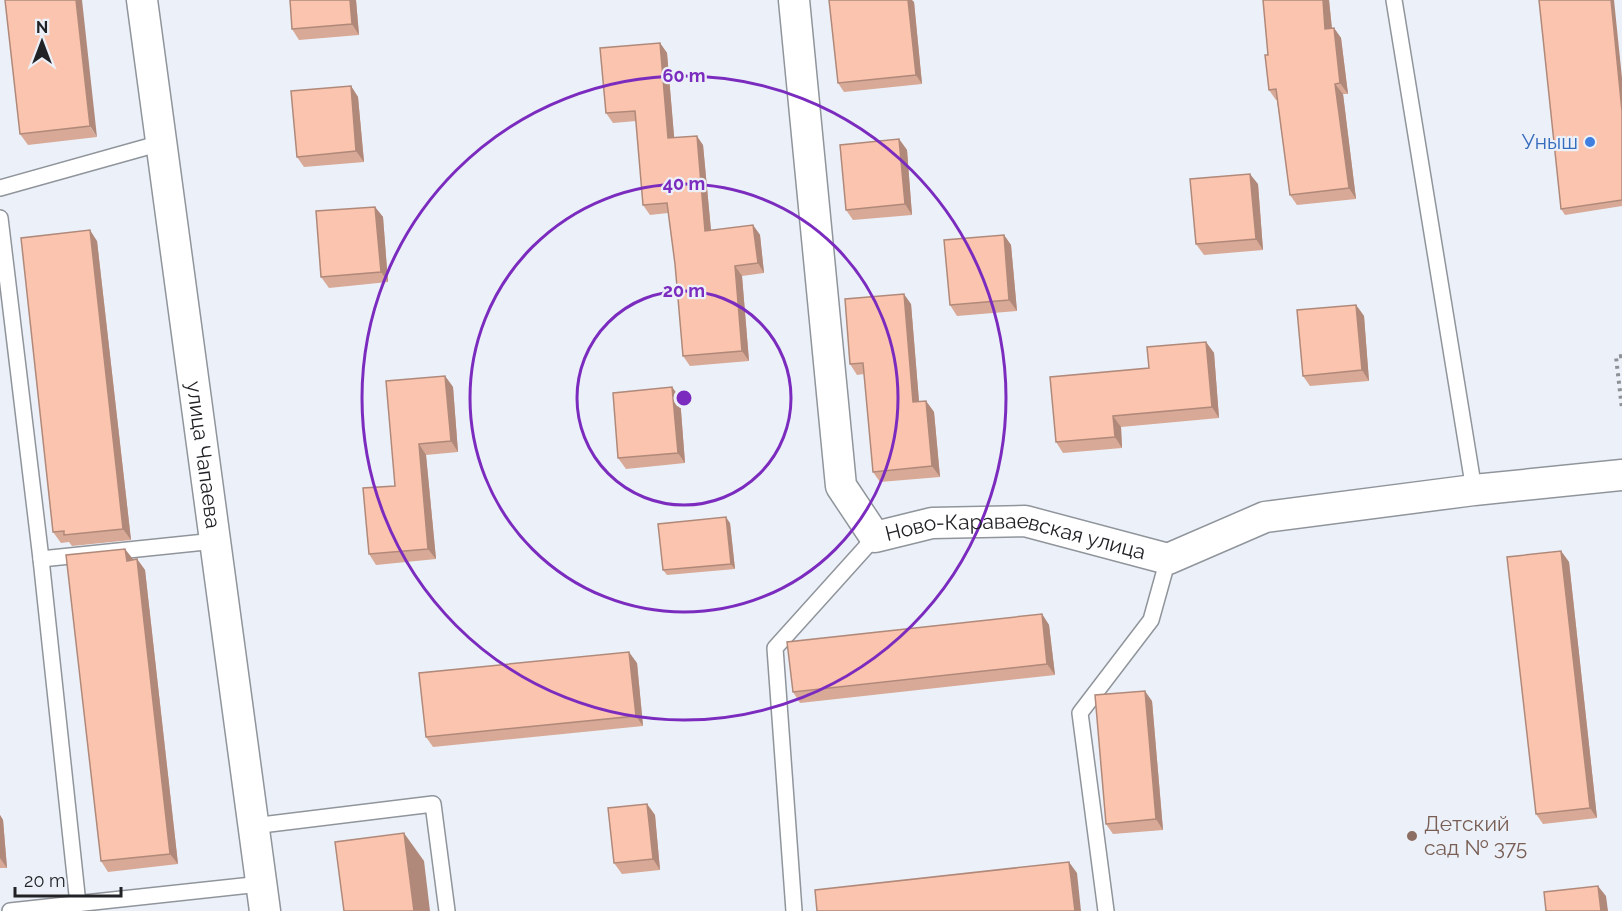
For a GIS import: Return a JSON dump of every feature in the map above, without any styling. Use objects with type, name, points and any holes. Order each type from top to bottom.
[{"type":"street","name":"улица Чапаева","points":[[142,0],[263,898]]},
{"type":"street","name":"Ново-Караваевская улица","points":[[794,0],[841,486],[874,537],[932,523],[1025,521],[1168,559],[1265,517],[1474,490],[1622,475]]},
{"type":"lane","points":[[1394,0],[1474,490]]},
{"type":"lane","points":[[0,188],[161,143]]},
{"type":"lane","points":[[0,218],[41,559],[78,904]]},
{"type":"lane","points":[[794,911],[775,648],[874,537]]},
{"type":"lane","points":[[41,559],[214,541]]},
{"type":"lane","points":[[1106,911],[1080,713],[1151,620],[1168,559]]},
{"type":"lane","points":[[253,826],[433,804],[447,911]]},
{"type":"lane","points":[[9,911],[78,904],[263,898]]},
{"type":"path","points":[[1622,357],[1616,357],[1622,409]]},
{"type":"building","points":[[5,0],[76,0],[90,126],[20,134]]},
{"type":"building","points":[[290,0],[350,0],[352,24],[292,29]]},
{"type":"building","points":[[829,0],[908,0],[916,75],[838,83]]},
{"type":"building","points":[[1263,0],[1323,0],[1325,29],[1334,28],[1340,83],[1335,84],[1349,188],[1290,195],[1276,89],[1269,90]]},
{"type":"building","name":"Уныш","points":[[1539,0],[1611,0],[1622,111],[1622,200],[1561,209]]},
{"type":"building","points":[[660,43],[668,138],[697,136],[705,231],[753,225],[758,263],[735,266],[742,351],[683,356],[667,203],[643,205],[635,111],[606,113],[600,48]]},
{"type":"building","points":[[351,86],[356,151],[297,157],[291,91]]},
{"type":"building","points":[[899,139],[905,204],[846,210],[840,145]]},
{"type":"building","points":[[1250,174],[1256,239],[1196,244],[1190,179]]},
{"type":"building","points":[[375,207],[381,272],[321,277],[316,211]]},
{"type":"building","points":[[90,230],[123,529],[64,535],[64,531],[53,532],[21,238]]},
{"type":"building","points":[[1004,235],[1009,300],[950,305],[944,240]]},
{"type":"building","points":[[904,294],[913,402],[926,401],[932,466],[873,472],[863,363],[850,364],[845,299]]},
{"type":"building","points":[[1356,305],[1362,370],[1303,376],[1297,310]]},
{"type":"building","points":[[1206,342],[1212,407],[1113,416],[1115,437],[1056,442],[1050,377],[1149,368],[1147,347]]},
{"type":"building","points":[[445,376],[451,441],[419,444],[428,549],[369,554],[363,488],[395,486],[386,381]]},
{"type":"building","points":[[672,387],[678,453],[618,458],[613,393]]},
{"type":"building","points":[[726,517],[731,564],[663,570],[658,524]]},
{"type":"building","points":[[125,549],[127,561],[137,559],[170,854],[101,861],[66,555]]},
{"type":"building","points":[[1561,551],[1590,808],[1536,814],[1507,557]]},
{"type":"building","points":[[1042,614],[1047,664],[793,692],[787,642]]},
{"type":"building","points":[[629,652],[636,716],[426,737],[419,673]]},
{"type":"building","points":[[1145,691],[1156,819],[1106,824],[1095,695]]},
{"type":"building","points":[[647,804],[653,859],[614,863],[608,808]]},
{"type":"building","points":[[404,833],[414,911],[344,911],[335,842]]},
{"type":"building","points":[[1069,862],[1075,911],[817,911],[815,890]]},
{"type":"building","points":[[1598,886],[1601,911],[1546,911],[1544,892]]},
{"type":"place","name":"Уныш","points":[[1590,142]]},
{"type":"place","name":"Детский сад № 375","points":[[1412,836]]}]
